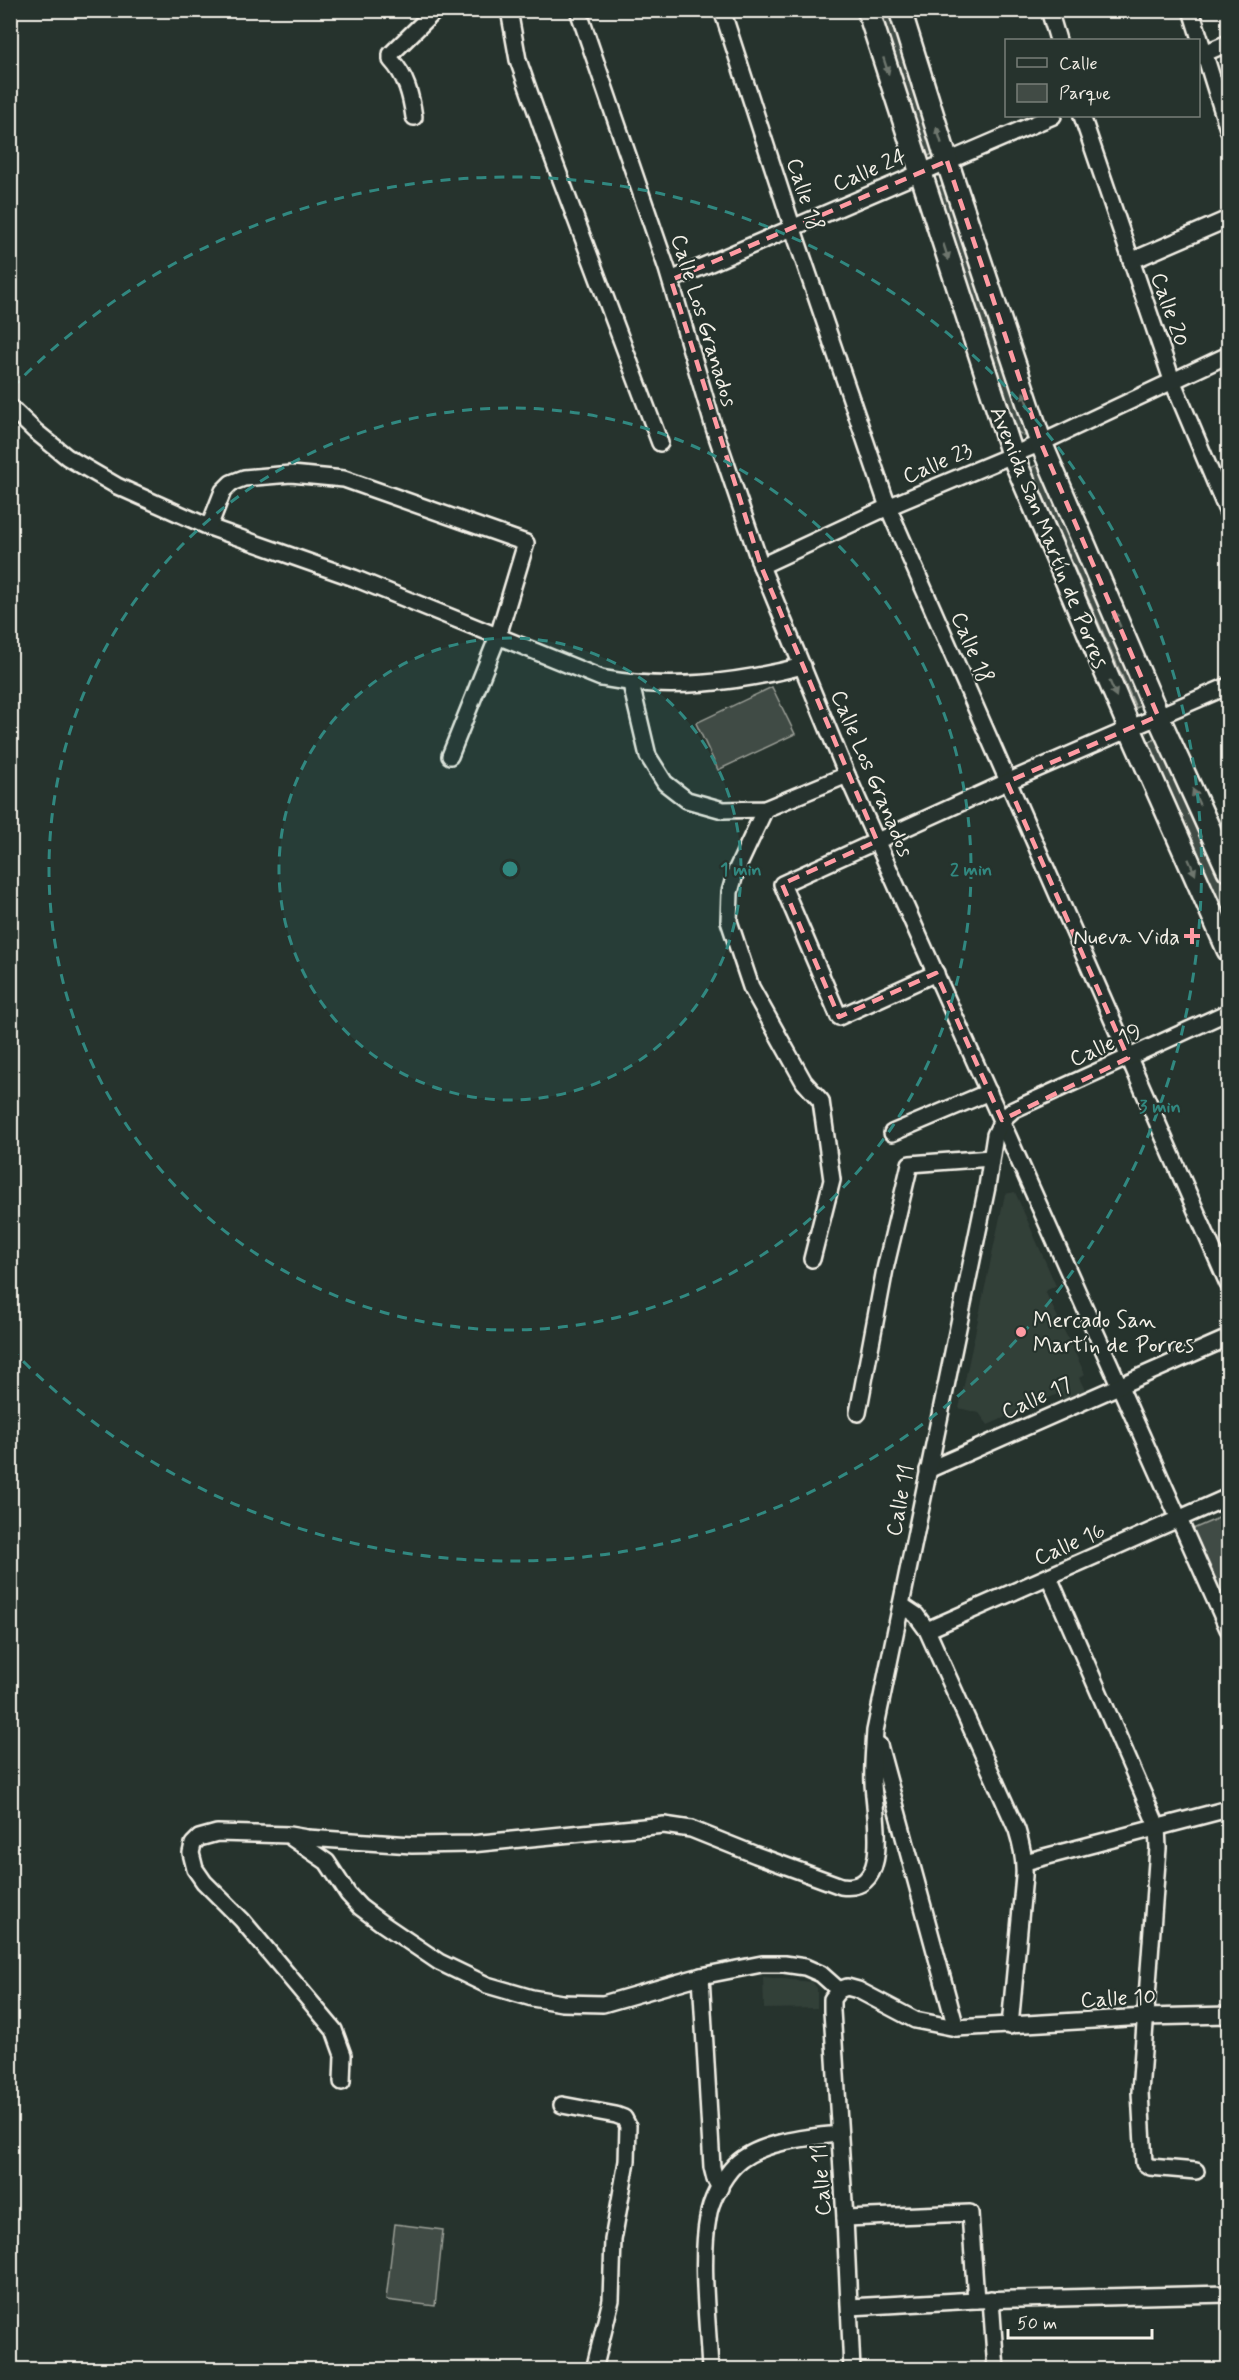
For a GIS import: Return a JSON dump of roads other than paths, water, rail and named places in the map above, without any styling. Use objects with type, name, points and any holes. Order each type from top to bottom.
[{"type":"main road","name":"Avenida San Martín de Porres","points":[[868,10],[1012,454],[1228,950]]},
{"type":"main road","name":"Avenida San Martín de Porres","points":[[900,10],[1041,443],[1158,716],[1228,870]]},
{"type":"street","points":[[414,117],[411,95],[401,71],[391,60],[391,54],[435,10]]},
{"type":"street","points":[[509,10],[522,70],[572,212],[660,444]]},
{"type":"street","name":"Calle Los Granados","points":[[578,10],[671,280],[714,428],[761,566],[847,775],[1228,1629]]},
{"type":"street","name":"Calle 18","points":[[722,10],[792,226],[888,507],[1228,1284]]},
{"type":"street","points":[[1049,10],[1058,39]]},
{"type":"street","points":[[1191,10],[1198,39]]},
{"type":"street","points":[[1228,43],[1202,55],[1228,129]]},
{"type":"street","name":"Calle 24","points":[[671,280],[792,226],[1051,117]]},
{"type":"street","name":"Calle 20","points":[[1082,117],[1172,380],[1228,513]]},
{"type":"street","points":[[1131,261],[1228,219]]},
{"type":"street","name":"Calle 23","points":[[761,566],[888,507],[1041,443],[1228,355]]},
{"type":"street","points":[[10,407],[67,457],[117,486],[209,527],[354,578],[601,678],[631,684],[676,686],[755,678],[803,666]]},
{"type":"street","points":[[209,527],[223,491],[231,483],[244,478],[291,474],[344,479],[526,543],[498,636],[450,756]]},
{"type":"street","points":[[631,684],[648,756],[665,783],[687,800],[723,810],[765,808],[847,775]]},
{"type":"street","points":[[936,973],[839,1017],[783,884],[1007,782],[1228,686]]},
{"type":"street","points":[[765,808],[736,871],[730,892],[729,921],[751,987],[804,1082],[821,1101],[832,1180],[812,1260]]},
{"type":"street","name":"Calle 19","points":[[1002,1120],[1013,1110],[1228,1012]]},
{"type":"street","points":[[891,1133],[989,1092]]},
{"type":"street","name":"Calle 11","points":[[289,1835],[412,1845],[471,1844],[664,1825],[691,1828],[841,1886],[858,1885],[870,1874],[878,1856],[873,1779],[875,1731],[995,1135],[1002,1120]]},
{"type":"street","points":[[858,1413],[885,1269],[910,1164],[991,1158]]},
{"type":"street","name":"Calle 17","points":[[928,1470],[1228,1338]]},
{"type":"street","name":"Calle 16","points":[[927,1630],[1228,1497]]},
{"type":"street","points":[[1049,1577],[1156,1826],[1158,1848],[1140,2092],[1144,2163],[1150,2167],[1196,2171]]},
{"type":"street","points":[[901,1605],[916,1615],[927,1630],[1017,1830],[1025,1862],[1010,2026]]},
{"type":"street","points":[[875,1731],[956,2028]]},
{"type":"street","points":[[1025,1862],[1228,1809]]},
{"type":"street","points":[[342,2082],[343,2055],[334,2030],[242,1920],[204,1882],[192,1860],[193,1844],[199,1838],[217,1833],[289,1835],[297,1843],[327,1862],[336,1878],[360,1907],[439,1962],[488,1985],[532,1998],[562,2003],[603,2004],[701,1976],[762,1964],[805,1967],[821,1974],[839,1990]]},
{"type":"street","points":[[701,1976],[712,2167],[720,2188]]},
{"type":"street","name":"Calle 10","points":[[839,1990],[847,1988],[858,1990],[915,2020],[956,2028],[1145,2017],[1228,2015]]},
{"type":"street","name":"Calle 11","points":[[839,1990],[832,1999],[831,2005],[852,2370]]},
{"type":"street","points":[[562,2105],[616,2115],[624,2118],[628,2126],[627,2161],[613,2240],[611,2300],[594,2370]]},
{"type":"street","points":[[710,2370],[705,2244],[708,2215],[720,2188],[736,2164],[759,2151],[788,2140],[839,2134]]},
{"type":"street","points":[[845,2218],[970,2213],[976,2300]]},
{"type":"street","points":[[850,2307],[992,2299],[1228,2294]]},
{"type":"street","points":[[992,2299],[996,2370]]},
{"type":"place","name":"Nueva Vida","points":[[1192,936]]},
{"type":"place","name":"Mercado San Martín de Porres","points":[[1021,1332]]}]
